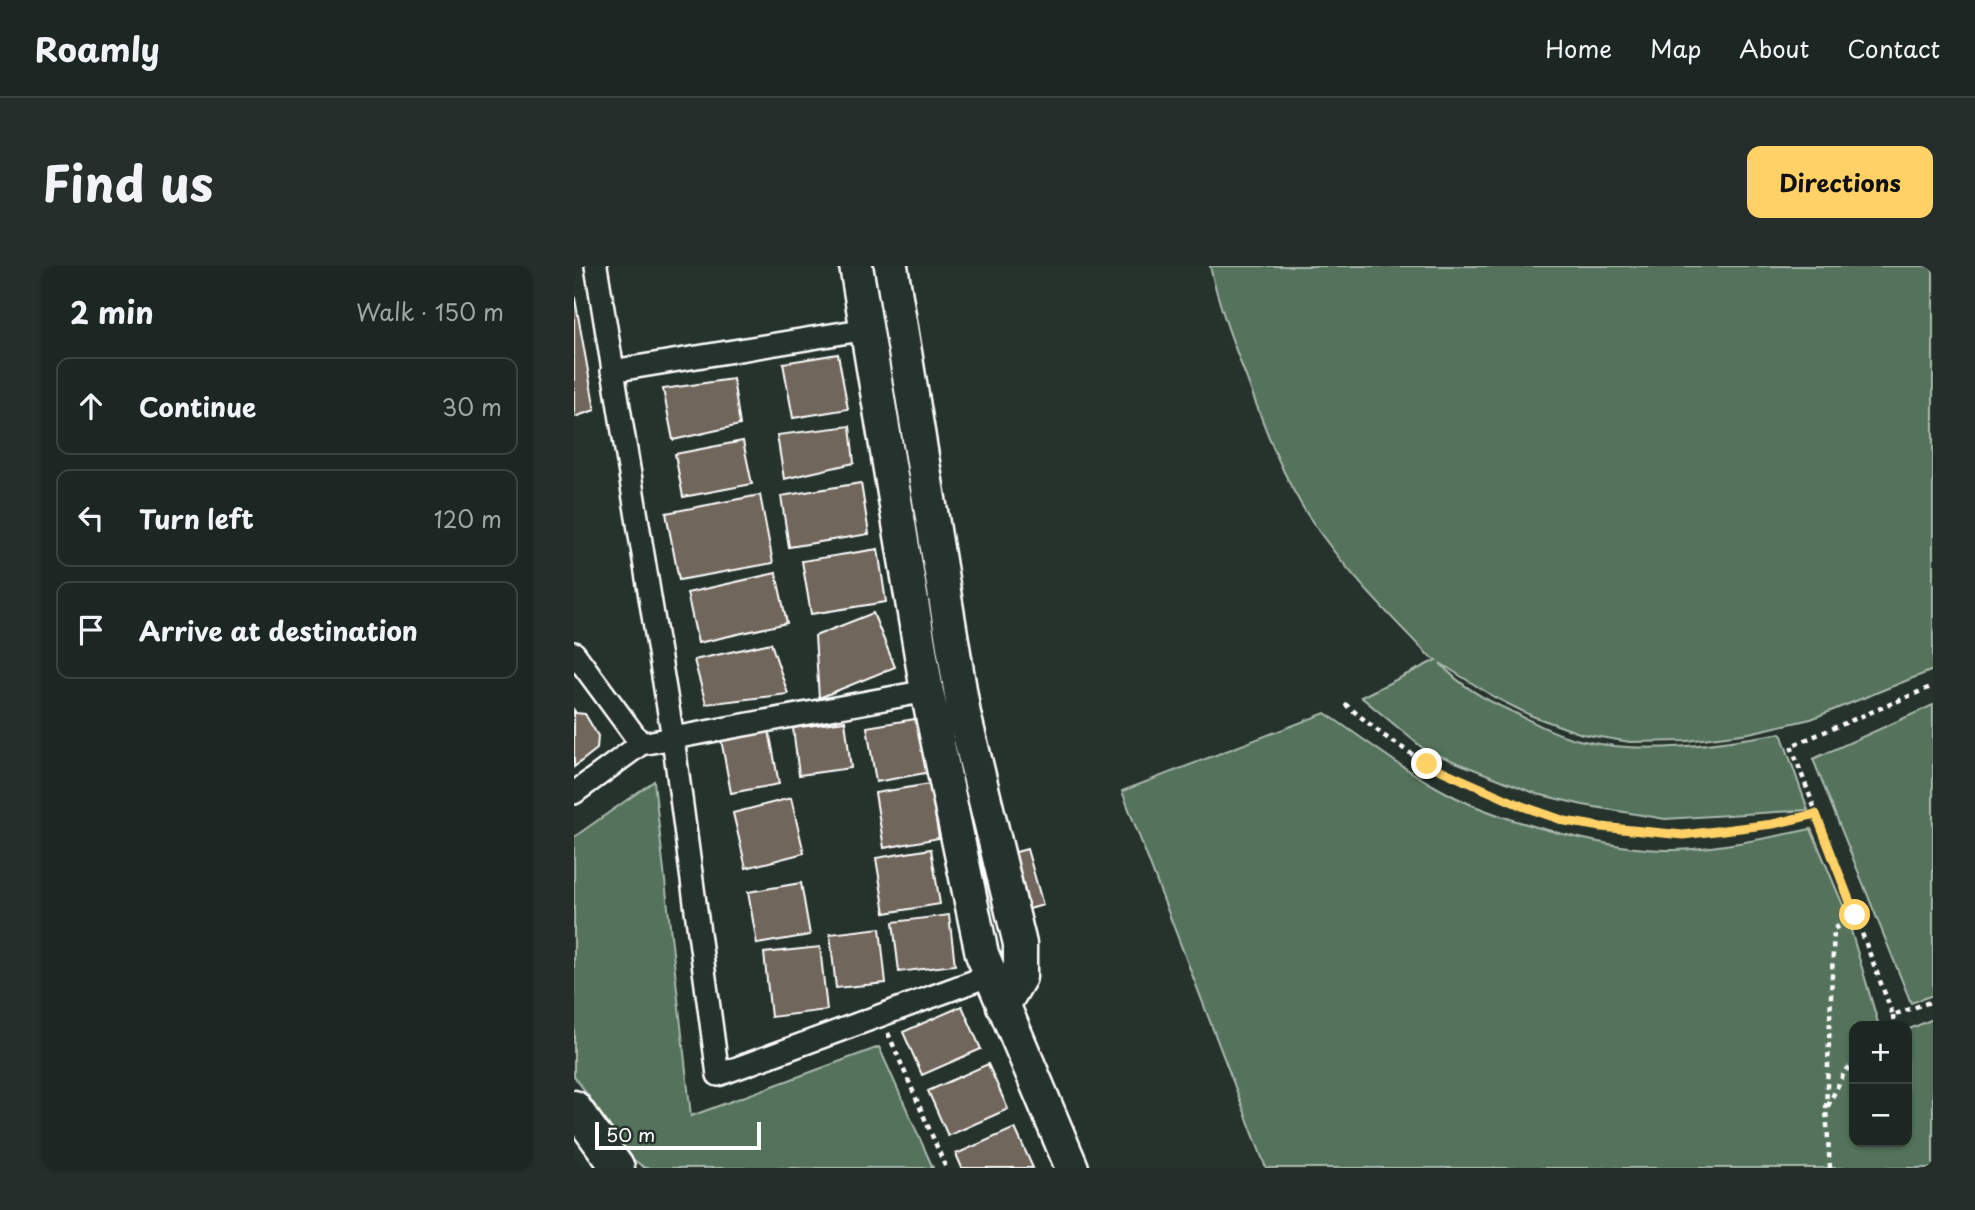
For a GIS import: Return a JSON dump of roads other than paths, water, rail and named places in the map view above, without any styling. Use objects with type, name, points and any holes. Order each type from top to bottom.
[{"type":"main road","points":[[856,266],[927,691],[982,954],[1072,1168]]},
{"type":"main road","points":[[891,266],[964,714],[1020,944],[1020,977],[1003,1006]]},
{"type":"main road","points":[[574,1107],[618,1168]]},
{"type":"street","points":[[596,266],[673,738],[718,1075],[990,975]]},
{"type":"street","points":[[612,370],[867,329]]},
{"type":"street","points":[[574,653],[640,744]]},
{"type":"street","points":[[574,793],[640,744],[927,691]]}]
